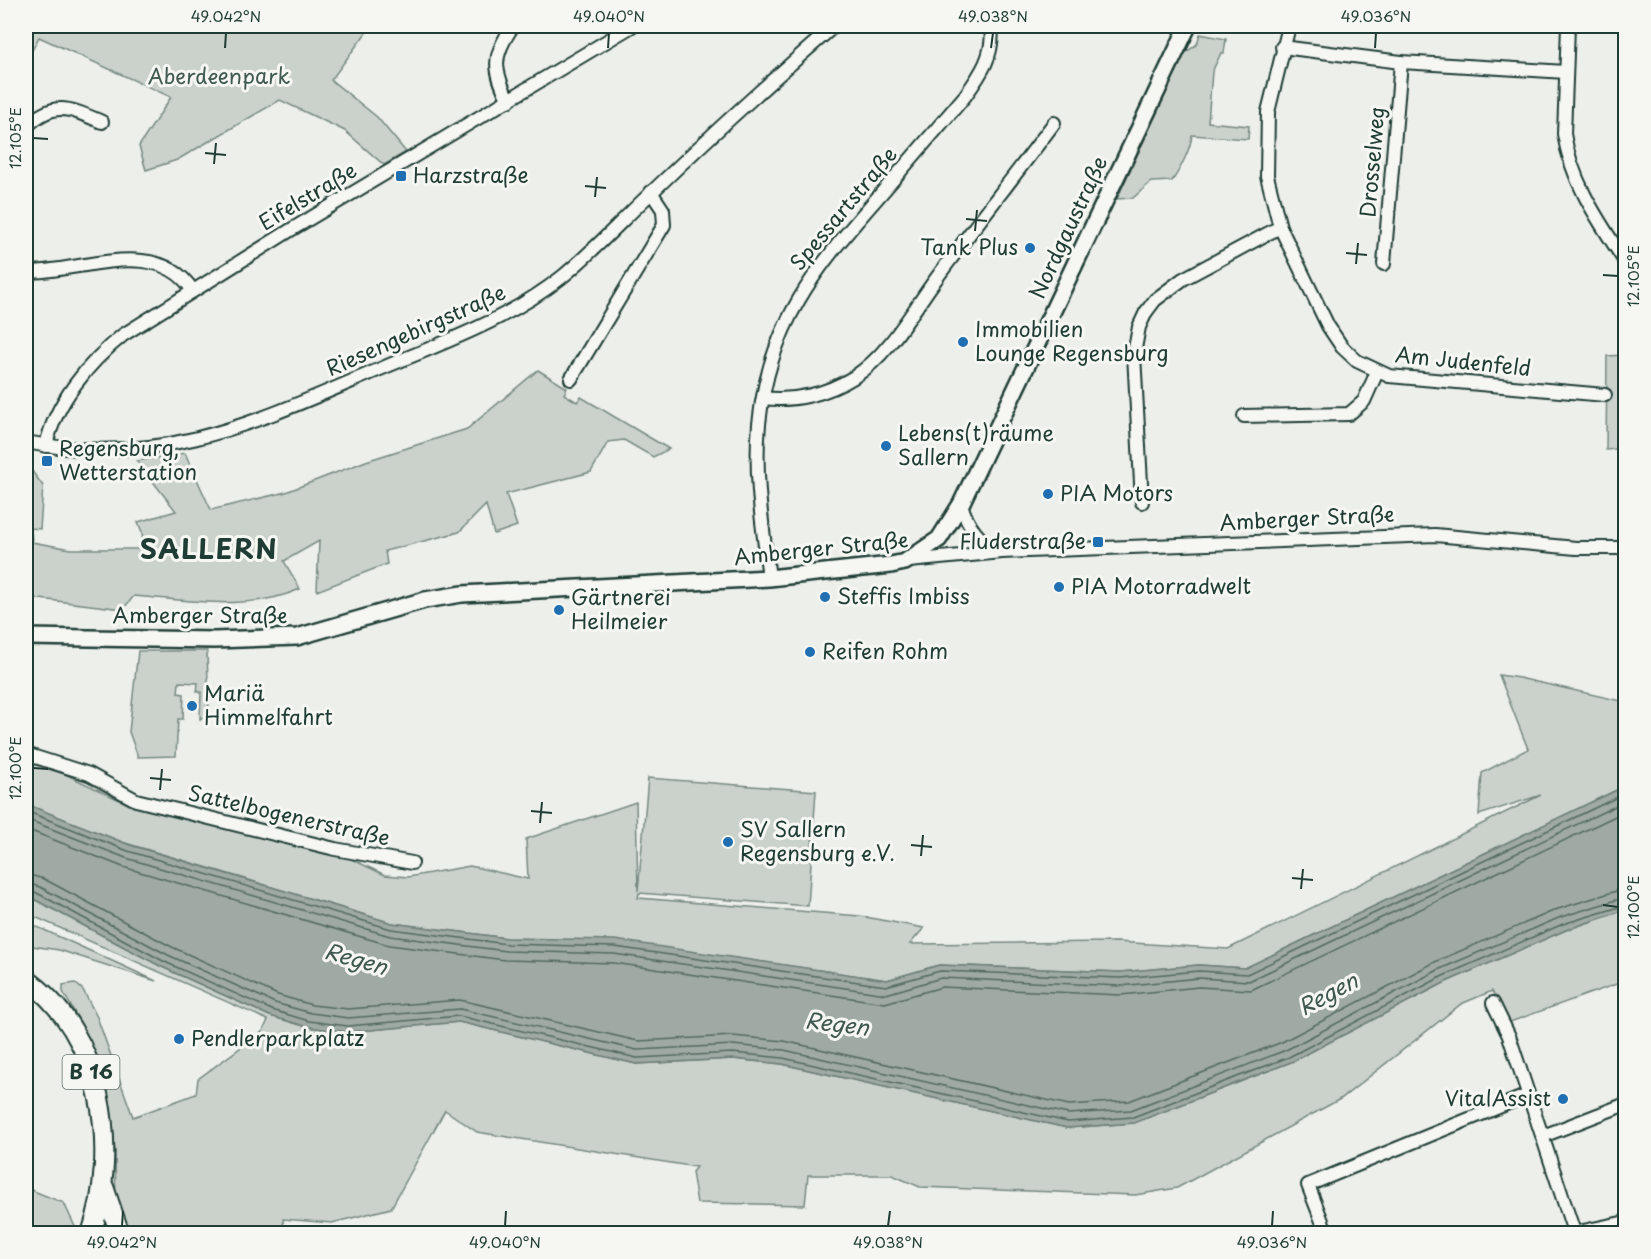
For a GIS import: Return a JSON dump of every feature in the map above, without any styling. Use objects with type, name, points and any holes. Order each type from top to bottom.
[{"type":"highway","name":"B 16","points":[[26,979],[54,1005],[75,1036],[89,1066],[104,1129],[104,1185],[92,1233]]},
{"type":"highway","points":[[104,1185],[113,1220],[120,1233]]},
{"type":"main road","name":"Nordgaustraße","points":[[904,562],[939,539],[961,504],[1188,26]]},
{"type":"main road","name":"Amberger Straße","points":[[26,636],[270,640],[320,632],[425,600],[462,594],[839,573],[904,562]]},
{"type":"street","points":[[509,101],[498,78],[496,63],[504,39],[513,26]]},
{"type":"street","name":"Eifelstraße","points":[[46,446],[49,432],[69,396],[103,351],[154,314],[632,26]]},
{"type":"street","name":"Riesengebirgstraße","points":[[26,442],[46,446],[111,451],[160,447],[232,430],[514,310],[586,256],[651,192],[834,26]]},
{"type":"street","name":"Spessartstraße","points":[[769,578],[758,477],[759,426],[763,398],[782,331],[806,284],[832,250],[965,96],[981,74],[990,54],[993,39],[991,26]]},
{"type":"street","name":"Am Judenfeld","points":[[1289,26],[1282,47],[1268,112],[1266,158],[1269,186],[1280,227],[1334,337],[1357,361],[1389,376],[1605,395]]},
{"type":"street","points":[[1568,26],[1564,134],[1570,167],[1581,192],[1626,263]]},
{"type":"street","points":[[1282,47],[1401,62],[1566,72]]},
{"type":"street","name":"Drosselweg","points":[[1384,264],[1401,62]]},
{"type":"street","points":[[26,127],[40,114],[61,108],[102,122]]},
{"type":"street","points":[[763,398],[784,401],[820,392],[854,377],[870,364],[909,318],[1054,123]]},
{"type":"street","points":[[571,379],[664,225],[663,210],[651,192]]},
{"type":"street","points":[[1142,501],[1134,354],[1138,327],[1155,300],[1183,279],[1280,227]]},
{"type":"street","points":[[26,272],[45,272],[127,260],[146,261],[177,272],[193,291]]},
{"type":"street","points":[[1244,416],[1349,414],[1364,401],[1377,372]]},
{"type":"street","points":[[961,504],[965,518],[972,529],[989,547],[1002,552]]},
{"type":"street","name":"Amberger Straße","points":[[904,562],[1002,552],[1435,535],[1576,548],[1626,548]]},
{"type":"street","name":"Sattelbogenerstraße","points":[[26,754],[89,774],[136,800],[335,849],[412,863]]},
{"type":"street","points":[[1493,1003],[1509,1036],[1543,1136],[1571,1233],[1626,1222]]},
{"type":"street","points":[[1326,1233],[1308,1185],[1528,1095]]},
{"type":"street","points":[[1543,1136],[1626,1104]]},
{"type":"green space","name":"Aberdeenpark","points":[[26,26],[371,26],[331,80],[377,117],[406,152],[384,165],[345,131],[280,100],[177,160],[146,170],[139,146],[171,97],[39,37],[26,62]]},
{"type":"green space","points":[[1200,34],[1226,39],[1224,53],[1221,53],[1212,72],[1208,122],[1249,126],[1248,139],[1192,135],[1185,159],[1172,181],[1151,182],[1133,198],[1117,199],[1184,54],[1197,44]]},
{"type":"green space","points":[[1625,355],[1625,448],[1606,450],[1607,356]]},
{"type":"green space","points":[[538,370],[567,388],[564,394],[577,402],[581,397],[669,449],[653,457],[624,440],[608,442],[591,472],[506,494],[517,526],[494,534],[486,505],[459,532],[385,551],[387,564],[317,591],[319,541],[284,561],[300,589],[260,600],[218,603],[134,596],[123,609],[32,598],[32,589],[26,589],[26,463],[43,486],[40,529],[31,528],[32,542],[71,549],[143,549],[142,532],[138,522],[176,511],[137,461],[185,453],[211,510],[286,492],[366,461],[467,429]]},
{"type":"green space","points":[[138,651],[207,651],[209,715],[200,719],[201,692],[197,692],[198,683],[179,682],[178,693],[184,694],[183,719],[178,719],[176,756],[138,757],[129,732]]},
{"type":"green space","points":[[1499,675],[1626,702],[1625,786],[1245,968],[1199,965],[1120,972],[939,965],[887,980],[615,941],[507,938],[392,923],[122,842],[26,804],[26,760],[65,774],[130,805],[349,858],[385,875],[408,877],[470,866],[528,879],[526,839],[636,802],[638,891],[648,778],[816,791],[808,906],[639,893],[638,898],[860,916],[924,928],[910,944],[1117,942],[1228,949],[1541,795],[1479,815],[1482,773],[1528,749]]},
{"type":"green space","points":[[26,895],[162,967],[270,1016],[308,1027],[348,1032],[459,1022],[636,1064],[733,1059],[782,1064],[1067,1128],[1134,1123],[1291,1062],[1446,982],[1566,930],[1625,910],[1625,981],[1507,1023],[1492,991],[1461,1004],[1342,1098],[1177,1188],[1135,1195],[920,1187],[892,1175],[808,1175],[805,1205],[697,1203],[692,1172],[696,1167],[477,1132],[445,1110],[391,1208],[332,1223],[283,1219],[284,1233],[126,1233],[116,1208],[115,1150],[109,1115],[93,1054],[84,1029],[63,992],[63,985],[75,983],[83,990],[97,1017],[133,1117],[196,1094],[198,1079],[263,1031],[268,1020],[26,913]]},
{"type":"green space","points":[[26,923],[156,981],[59,950],[26,945]]},
{"type":"green space","points":[[26,1188],[64,1203],[77,1231],[75,1233],[50,1233],[26,1228]]},
{"type":"water","name":"Regen","points":[[1625,786],[1625,910],[1566,930],[1446,982],[1291,1062],[1134,1123],[1067,1128],[782,1064],[733,1059],[636,1064],[459,1022],[348,1032],[308,1027],[270,1016],[162,967],[26,895],[26,804],[130,845],[392,923],[507,938],[615,940],[887,980],[939,965],[1120,972],[1199,965],[1245,968]]},
{"type":"place","name":"Harzstraße","points":[[401,176]]},
{"type":"place","name":"Tank Plus","points":[[1030,248]]},
{"type":"place","name":"Immobilien Lounge Regensburg","points":[[963,342]]},
{"type":"place","name":"Lebens(t)räume Sallern","points":[[886,446]]},
{"type":"place","name":"Regensburg, Wetterstation","points":[[47,461]]},
{"type":"place","name":"PIA Motors","points":[[1048,494]]},
{"type":"place","name":"Fluderstraße","points":[[1098,542]]},
{"type":"place","name":"PIA Motorradwelt","points":[[1059,587]]},
{"type":"place","name":"Steffis Imbiss","points":[[825,597]]},
{"type":"place","name":"Gärtnerei Heilmeier","points":[[559,610]]},
{"type":"place","name":"Reifen Rohm","points":[[810,652]]},
{"type":"place","name":"Mariä Himmelfahrt","points":[[192,706]]},
{"type":"place","name":"SV Sallern Regensburg e.V.","points":[[728,842]]},
{"type":"place","name":"Pendlerparkplatz","points":[[179,1039]]},
{"type":"place","name":"VitalAssist","points":[[1563,1099]]},
{"type":"district","name":"SALLERN","points":[[209,550]]}]
